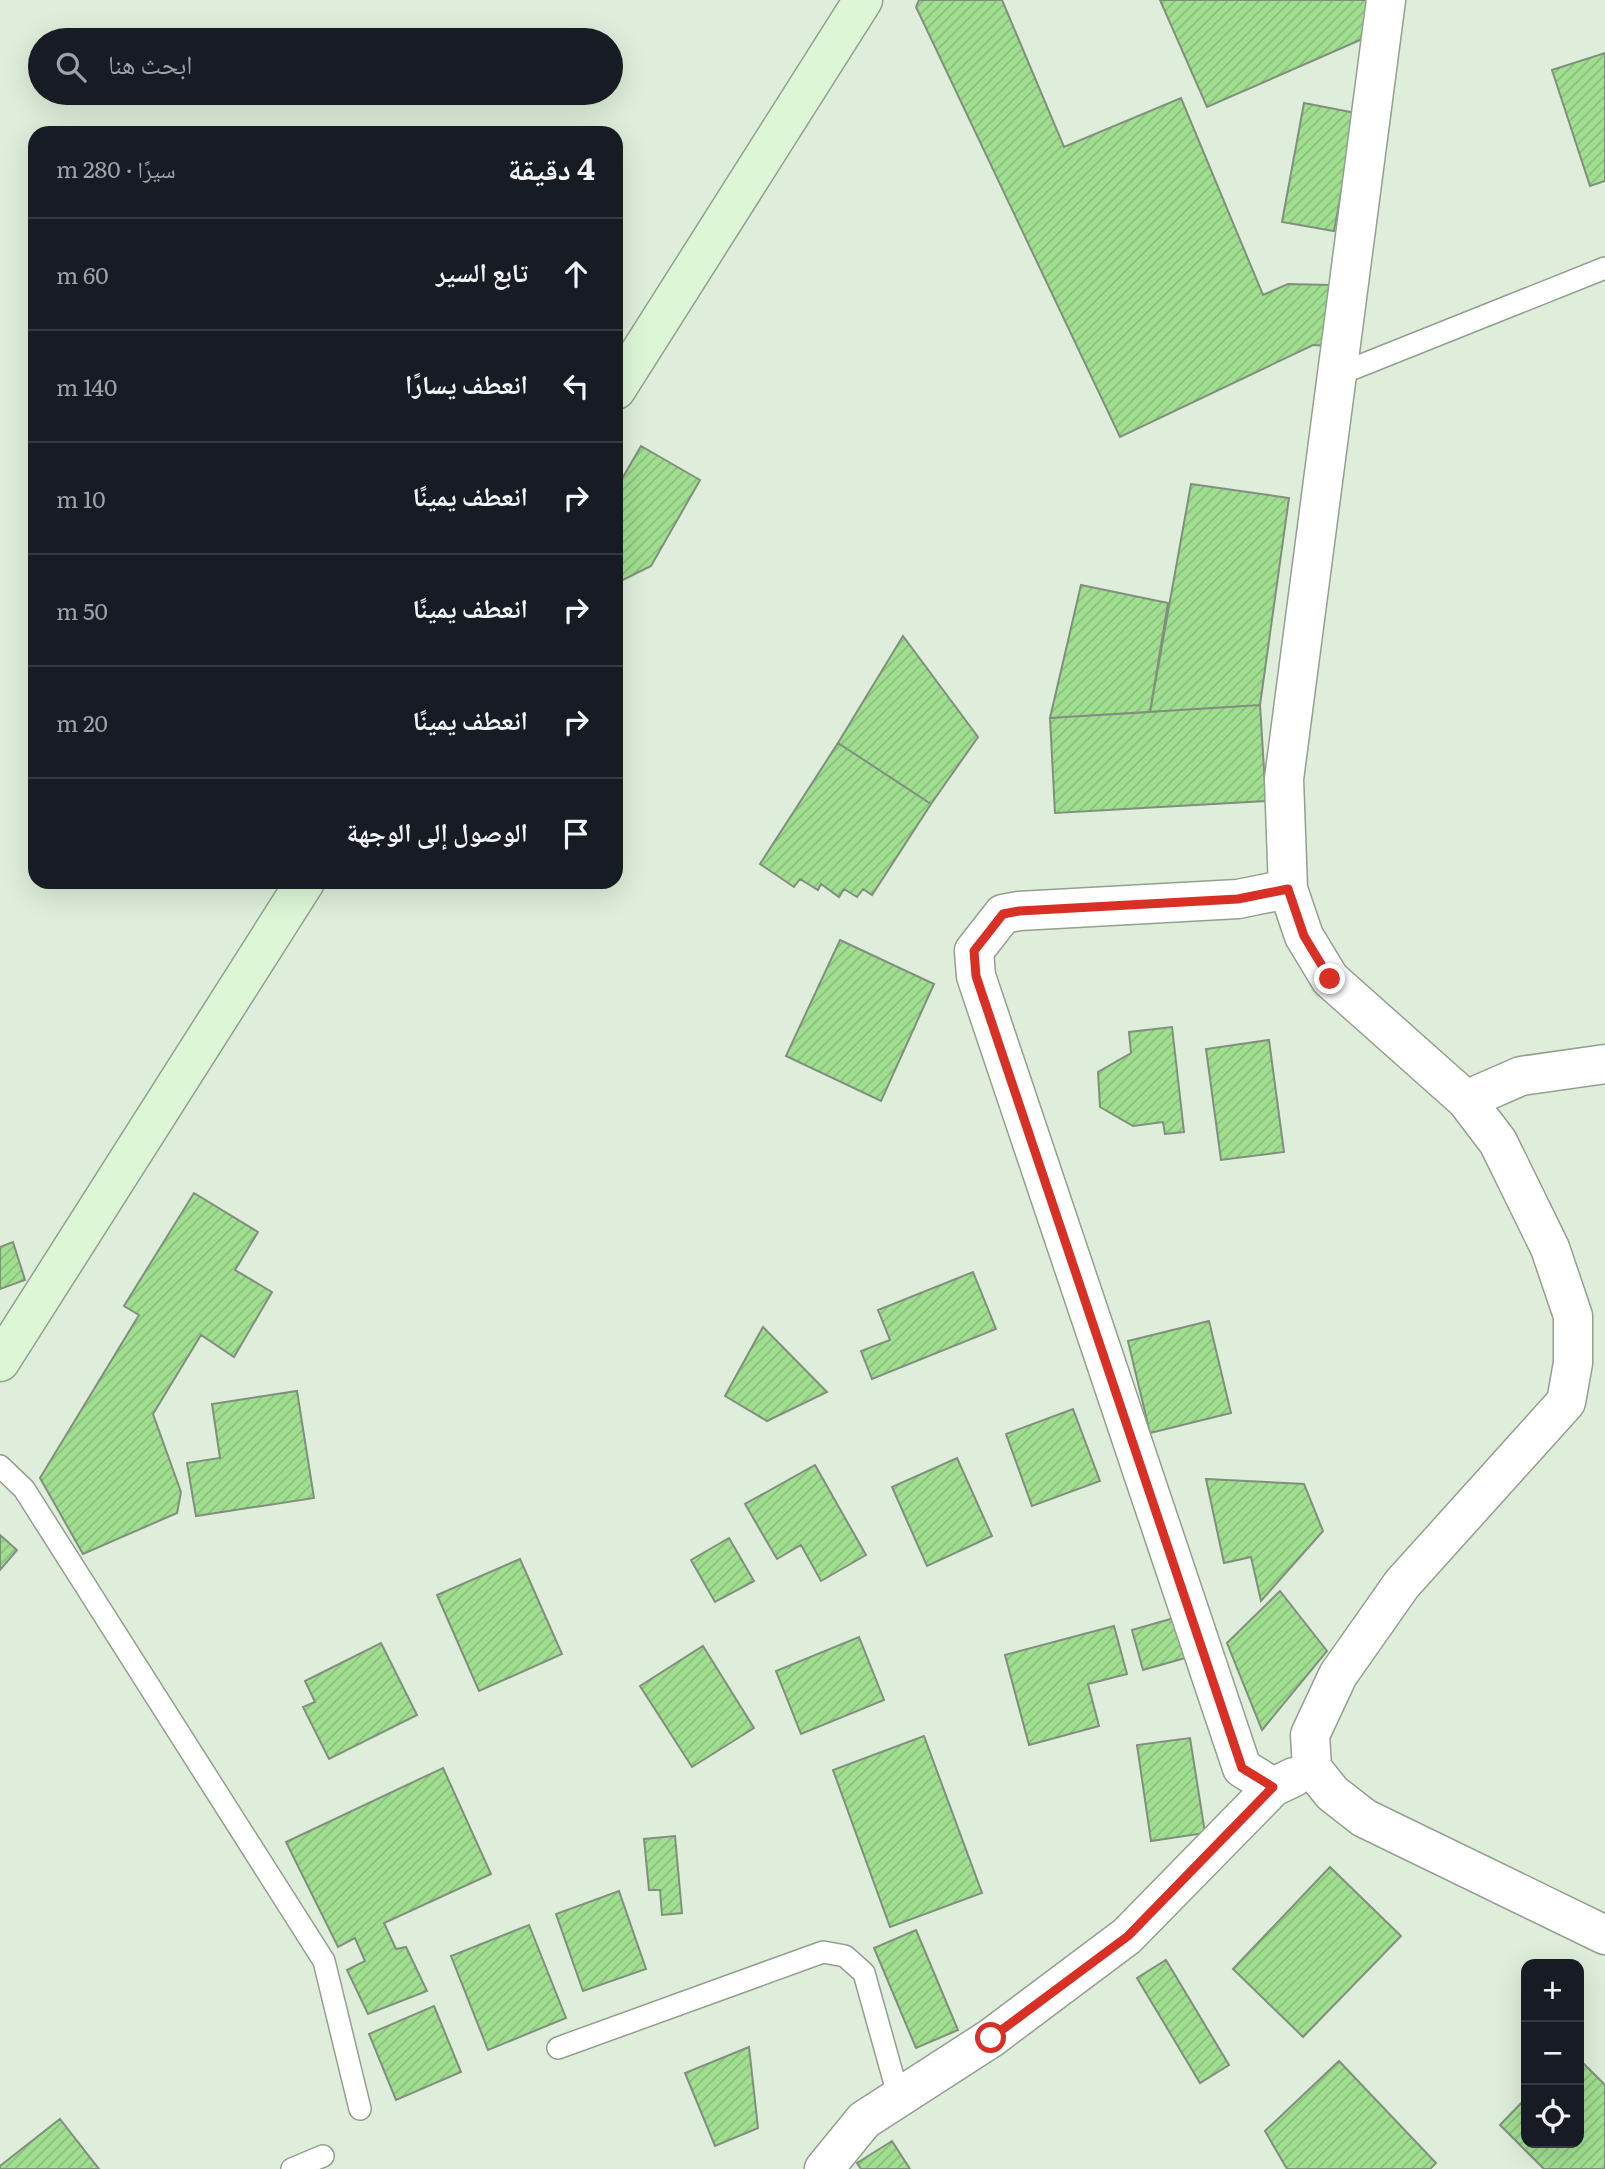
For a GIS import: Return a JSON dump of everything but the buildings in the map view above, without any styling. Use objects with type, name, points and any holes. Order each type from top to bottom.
[{"type":"main road","points":[[623,379],[863,0]]},
{"type":"main road","points":[[0,1362],[301,889]]},
{"type":"street","points":[[1385,0],[1284,779],[1288,889],[1304,936],[1330,979],[1466,1100],[1498,1142],[1550,1248],[1589,1367],[1566,1402],[1402,1584],[1338,1675],[1310,1735],[1312,1768],[1332,1793],[1364,1818],[1605,1935]]},
{"type":"street","points":[[1273,1787],[1242,1768],[976,976],[974,951],[1003,914],[1238,899],[1288,889]]},
{"type":"street","points":[[1466,1100],[1521,1076],[1605,1064]]},
{"type":"street","points":[[824,2169],[864,2120],[991,2038],[1128,1936],[1273,1787],[1312,1768]]},
{"type":"lane","points":[[1337,375],[1605,268]]},
{"type":"lane","points":[[0,1466],[24,1489],[324,1961],[360,2109]]},
{"type":"lane","points":[[558,2048],[823,1952],[845,1956],[864,1973],[899,2098]]},
{"type":"lane","points":[[292,2169],[323,2156]]},
{"type":"route","points":[[991,2038],[1128,1936],[1273,1787],[1242,1768],[976,976],[974,951],[1003,914],[1238,899],[1288,889],[1304,936],[1330,979]]}]
